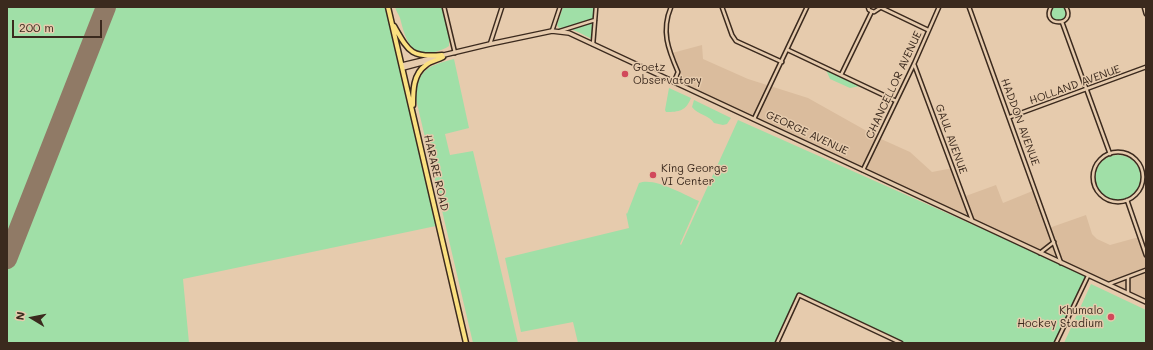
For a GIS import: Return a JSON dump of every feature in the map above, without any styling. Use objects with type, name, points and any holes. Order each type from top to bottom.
[{"type":"highway","name":"HARARE ROAD","points":[[388,7],[466,343]]},
{"type":"highway","points":[[391,20],[404,44],[413,52],[424,57],[443,56]]},
{"type":"highway","points":[[413,114],[416,78],[426,64],[443,56]]},
{"type":"main road","name":"GEORGE AVENUE","points":[[402,66],[490,44],[552,31],[560,31],[578,37],[1146,302]]},
{"type":"street","points":[[444,7],[453,53]]},
{"type":"street","points":[[490,44],[502,7]]},
{"type":"street","points":[[552,31],[560,7]]},
{"type":"street","points":[[593,44],[596,7]]},
{"type":"street","points":[[671,7],[667,19],[666,35],[667,45],[678,72],[674,82]]},
{"type":"street","points":[[722,7],[732,35],[736,41],[782,62]]},
{"type":"street","points":[[754,119],[788,50],[807,7]]},
{"type":"street","points":[[868,7],[872,11]]},
{"type":"street","points":[[841,75],[872,11],[876,11],[880,7],[928,30]]},
{"type":"street","name":"CHANCELLOR AVENUE","points":[[863,170],[914,64],[939,7]]},
{"type":"street","name":"HADDON AVENUE","points":[[969,7],[1010,117],[1061,263]]},
{"type":"street","points":[[1051,7],[1049,13],[1051,20],[1054,22],[1062,22],[1067,17],[1068,13],[1066,7]]},
{"type":"street","points":[[1144,7],[1146,14]]},
{"type":"street","points":[[560,31],[594,20]]},
{"type":"street","points":[[1062,22],[1110,154]]},
{"type":"street","points":[[788,50],[896,101]]},
{"type":"street","name":"GAUL AVENUE","points":[[914,64],[972,220]]},
{"type":"street","name":"HOLLAND AVENUE","points":[[1010,117],[1146,68]]},
{"type":"street","points":[[1121,152],[1131,156],[1141,169],[1143,179],[1142,185],[1136,194],[1127,200],[1115,202],[1106,199],[1099,194],[1094,186],[1093,177],[1095,168],[1100,160],[1110,154],[1121,152]]},
{"type":"street","points":[[1127,200],[1146,255]]},
{"type":"street","points":[[1040,253],[1054,242]]},
{"type":"street","points":[[1109,284],[1146,270]]},
{"type":"street","points":[[1056,343],[1088,276]]},
{"type":"street","points":[[1128,277],[1128,293]]},
{"type":"street","points":[[777,343],[797,296],[800,295],[901,343]]},
{"type":"shaded area","points":[[702,45],[703,59],[748,79],[808,98],[881,139],[910,152],[932,172],[953,168],[963,197],[996,185],[1003,203],[1035,190],[1049,228],[1086,215],[1092,234],[1097,239],[1110,245],[1139,237],[1146,256],[1146,299],[677,81],[680,72],[672,53]]},
{"type":"green space","points":[[7,7],[385,7],[436,226],[183,279],[189,343],[7,343]]},
{"type":"green space","points":[[395,7],[443,7],[449,38],[449,46],[435,52],[427,53],[414,49],[407,39]]},
{"type":"green space","points":[[563,7],[596,7],[592,39],[571,29],[559,28],[557,25]]},
{"type":"green space","points":[[1051,7],[1066,7],[1068,13],[1065,20],[1058,22],[1049,16]]},
{"type":"green space","points":[[454,59],[469,128],[445,134],[450,155],[473,151],[518,343],[473,343],[416,99],[421,75],[430,67]]},
{"type":"green space","points":[[826,70],[860,86],[850,88],[830,79]]},
{"type":"green space","points":[[669,88],[691,98],[687,106],[682,110],[666,112],[665,110]]},
{"type":"green space","points":[[694,100],[731,118],[727,124],[723,125],[714,123],[709,118],[694,110],[692,107]]},
{"type":"green space","points":[[738,120],[1088,276],[1057,343],[903,343],[798,293],[776,343],[578,343],[573,322],[521,332],[505,258],[629,228],[626,213],[627,214],[639,183],[646,182],[661,184],[699,201],[680,244],[681,245]]},
{"type":"green space","points":[[1118,155],[1131,159],[1137,165],[1141,178],[1137,191],[1131,197],[1118,201],[1105,197],[1099,191],[1095,178],[1099,165],[1105,159]]},
{"type":"green space","name":"Khumalo Hockey Stadium","points":[[1091,284],[1146,310],[1146,343],[1064,343]]},
{"type":"runway","points":[[7,259],[106,7]]},
{"type":"place","name":"Goetz Observatory","points":[[625,74]]},
{"type":"place","name":"King George VI Center","points":[[653,175]]},
{"type":"place","name":"Khumalo Hockey Stadium","points":[[1111,317]]}]
